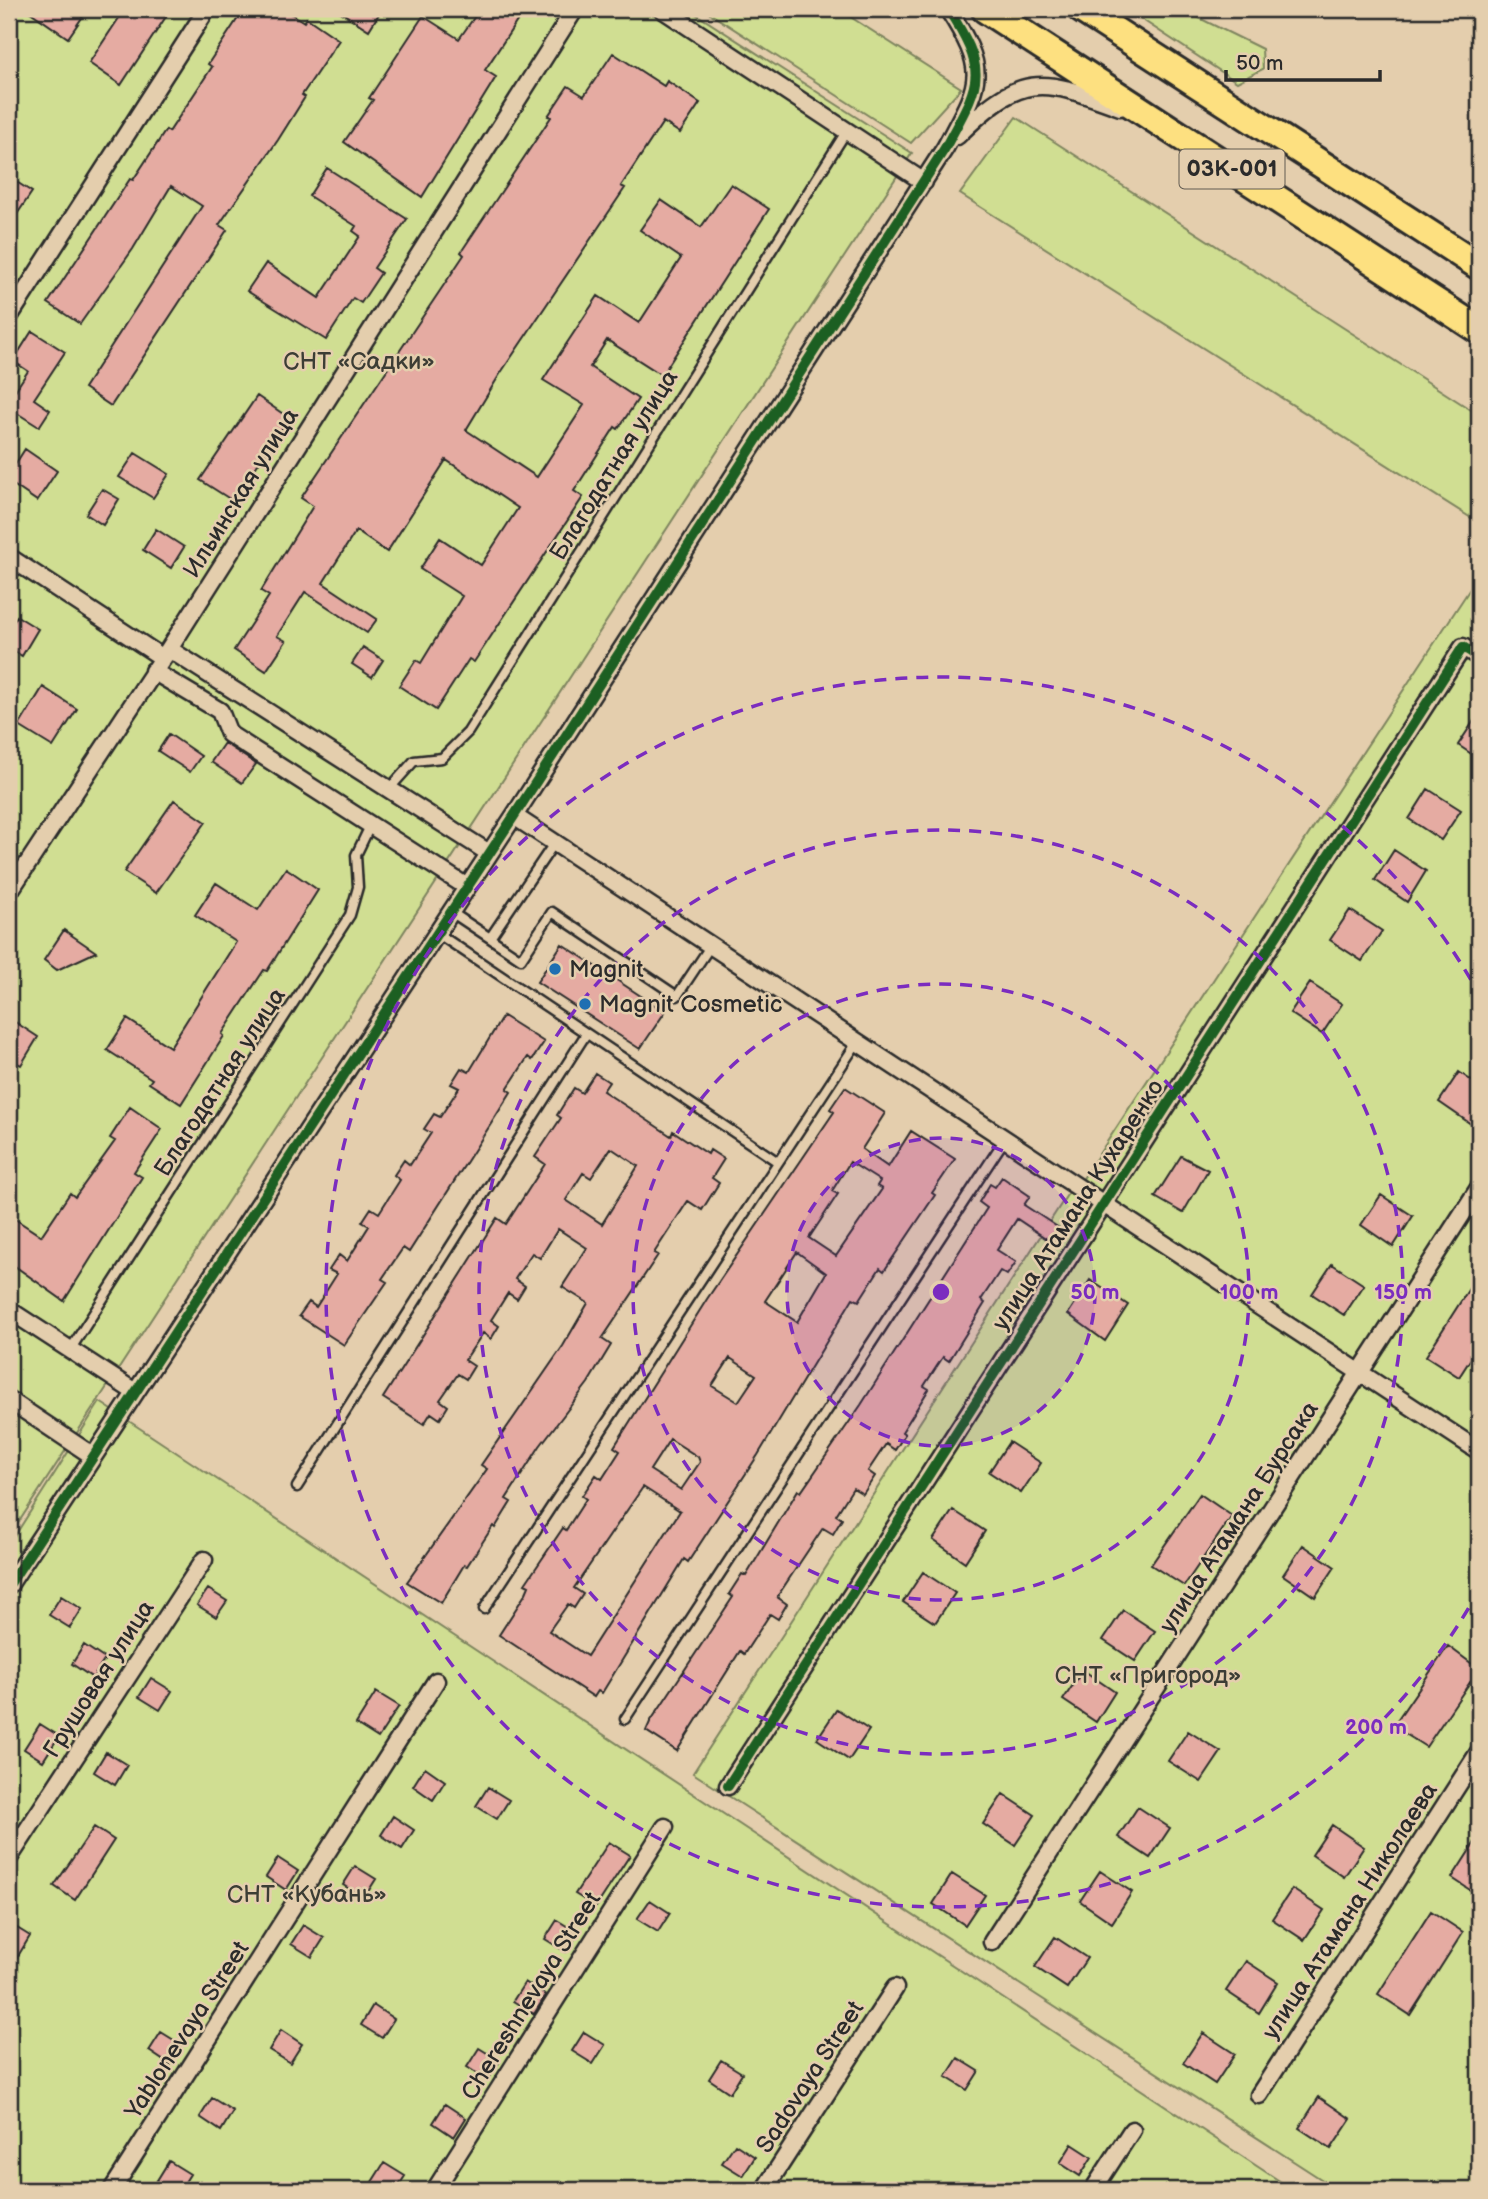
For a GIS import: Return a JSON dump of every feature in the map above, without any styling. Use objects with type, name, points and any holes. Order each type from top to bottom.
[{"type":"main road","name":"03К-001","points":[[985,9],[1479,330]]},
{"type":"main road","name":"03К-001","points":[[1081,9],[1479,265]]},
{"type":"street","points":[[9,317],[207,9]]},
{"type":"street","name":"Ильинская улица","points":[[9,892],[162,659],[575,9]]},
{"type":"street","points":[[662,9],[924,181]]},
{"type":"street","points":[[9,1585],[514,816],[945,148],[972,98],[976,76],[975,56],[947,9]]},
{"type":"street","points":[[945,148],[985,109],[1029,86],[1055,85],[1158,121]]},
{"type":"street","points":[[9,557],[162,659],[389,789],[489,853]]},
{"type":"street","name":"улица Атамана Кухаренко","points":[[728,1787],[1463,646],[1479,657]]},
{"type":"street","points":[[162,659],[220,711],[229,734],[467,887]]},
{"type":"street","points":[[514,816],[1479,1451]]},
{"type":"street","name":"улица Атамана Бурсака","points":[[992,1942],[1479,1188]]},
{"type":"street","points":[[9,1310],[135,1392]]},
{"type":"street","points":[[9,1400],[93,1456]]},
{"type":"street","name":"Грушовая улица","points":[[9,1858],[204,1560]]},
{"type":"street","name":"Yablonevaya Street","points":[[112,2190],[436,1681]]},
{"type":"street","name":"улица Атамана Николаева","points":[[1259,2095],[1479,1752]]},
{"type":"street","name":"Chereshnevaya Street","points":[[435,2190],[665,1827]]},
{"type":"street","name":"Sadovaya Street","points":[[764,2190],[895,1988]]},
{"type":"street","points":[[1093,2190],[1132,2130]]},
{"type":"lane","name":"Благодатная улица","points":[[389,789],[414,761],[442,758],[468,732],[846,132]]},
{"type":"lane","name":"Благодатная улица","points":[[70,1350],[350,915],[358,887],[356,855],[371,824]]},
{"type":"lane","points":[[490,938],[555,842]]},
{"type":"lane","points":[[451,912],[521,959],[552,912],[677,996],[711,945]]},
{"type":"lane","points":[[437,933],[778,1162]]},
{"type":"lane","points":[[297,1487],[586,1034]]},
{"type":"lane","points":[[484,1609],[858,1041]]},
{"type":"lane","points":[[625,1719],[1005,1139]]},
{"type":"green space","name":"СНТ «Садки»","points":[[9,9],[688,9],[912,153],[9,1537]]},
{"type":"green space","points":[[703,9],[838,9],[961,88],[911,143]]},
{"type":"green space","points":[[1126,9],[1181,9],[1262,49],[1263,69],[1237,82]]},
{"type":"green space","points":[[1016,117],[1479,415],[1479,523],[960,194]]},
{"type":"green space","name":"СНТ «Пригород»","points":[[1479,575],[1479,2190],[1338,2190],[693,1773],[1067,1195],[1078,1186]]},
{"type":"green space","name":"СНТ «Кубань»","points":[[100,1402],[1293,2190],[9,2190],[9,1545]]},
{"type":"building","points":[[26,9],[88,9],[68,38]]},
{"type":"building","points":[[125,9],[171,9],[121,85],[89,63]]},
{"type":"building","points":[[244,9],[284,9],[304,22],[307,18],[339,40],[302,95],[305,97],[278,140],[219,225],[227,230],[111,406],[84,388],[202,206],[171,186],[133,249],[80,324],[48,303],[130,179],[133,180],[166,130],[169,132],[212,67],[208,64]]},
{"type":"building","points":[[336,9],[382,9],[369,30]]},
{"type":"building","points":[[480,9],[525,9],[485,70],[496,77],[422,197],[344,142],[373,100],[369,98],[423,16],[459,39]]},
{"type":"building","points":[[613,53],[664,86],[667,81],[700,103],[680,133],[663,122],[621,186],[625,188],[500,374],[466,430],[537,477],[584,405],[543,380],[563,349],[598,296],[639,323],[681,258],[640,230],[661,200],[701,227],[731,184],[769,209],[662,375],[607,340],[590,367],[638,399],[618,429],[615,427],[574,491],[583,497],[474,662],[469,659],[436,710],[399,686],[416,660],[421,663],[462,596],[420,569],[440,538],[481,565],[518,508],[446,460],[387,552],[356,531],[323,583],[377,619],[367,633],[305,592],[277,636],[286,641],[266,671],[234,650],[269,596],[261,591],[313,506],[301,498],[464,255],[461,252],[551,117],[548,116],[568,86],[584,96]]},
{"type":"building","points":[[327,168],[407,219],[374,268],[381,273],[361,303],[353,298],[326,340],[247,291],[266,263],[319,298],[360,236],[353,231],[356,226],[309,196]]},
{"type":"building","points":[[9,177],[32,192],[9,226]]},
{"type":"building","points":[[32,331],[65,352],[34,399],[50,410],[39,427],[9,408],[9,400],[28,371],[13,361]]},
{"type":"building","points":[[257,396],[289,418],[233,501],[200,480]]},
{"type":"building","points":[[25,449],[57,471],[37,501],[9,482],[9,474]]},
{"type":"building","points":[[135,453],[169,474],[153,498],[119,477]]},
{"type":"building","points":[[102,489],[119,499],[103,525],[86,514]]},
{"type":"building","points":[[156,529],[184,547],[171,568],[143,550]]},
{"type":"building","points":[[17,616],[38,629],[22,656],[9,648],[9,629]]},
{"type":"building","points":[[363,647],[383,660],[372,677],[352,664]]},
{"type":"building","points":[[43,687],[77,709],[53,747],[19,726]]},
{"type":"building","points":[[1479,713],[1479,759],[1458,745]]},
{"type":"building","points":[[169,734],[201,756],[190,772],[158,751]]},
{"type":"building","points":[[224,743],[256,764],[242,783],[211,762]]},
{"type":"building","points":[[1428,789],[1461,810],[1441,840],[1409,819]]},
{"type":"building","points":[[174,800],[206,822],[156,893],[124,872]]},
{"type":"building","points":[[1394,850],[1426,871],[1407,902],[1375,880]]},
{"type":"building","points":[[286,868],[318,890],[267,971],[264,970],[222,1034],[224,1036],[181,1104],[149,1083],[152,1079],[107,1050],[127,1019],[170,1047],[236,942],[195,915],[216,883],[258,910]]},
{"type":"building","points":[[1350,910],[1382,931],[1362,961],[1330,940]]},
{"type":"building","points":[[64,930],[96,952],[57,970],[44,960]]},
{"type":"building","points":[[562,944],[665,1012],[640,1049],[537,982]]},
{"type":"building","points":[[1310,983],[1342,1004],[1322,1034],[1290,1013]]},
{"type":"building","points":[[503,1016],[544,1042],[532,1060],[528,1057],[507,1089],[511,1092],[489,1127],[409,1252],[403,1248],[382,1279],[387,1282],[344,1345],[299,1316],[309,1302],[316,1307],[337,1274],[329,1270],[339,1255],[347,1261],[369,1226],[362,1222],[371,1208],[379,1213],[400,1180],[394,1175],[404,1160],[410,1165],[431,1133],[424,1129],[434,1114],[440,1117],[459,1088],[451,1084],[461,1068],[469,1072]]},
{"type":"building","points":[[9,1018],[38,1037],[21,1065],[9,1058]]},
{"type":"building","points":[[1459,1072],[1479,1086],[1479,1112],[1471,1124],[1439,1102]]},
{"type":"building","points":[[595,1073],[609,1082],[603,1091],[671,1136],[673,1131],[708,1154],[710,1150],[724,1159],[712,1178],[719,1183],[702,1210],[688,1201],[654,1253],[658,1255],[602,1339],[611,1345],[588,1383],[540,1446],[506,1499],[511,1502],[495,1528],[493,1526],[467,1566],[464,1565],[441,1603],[407,1582],[487,1469],[481,1465],[563,1346],[588,1303],[562,1287],[587,1248],[558,1229],[540,1258],[532,1253],[515,1279],[525,1286],[517,1299],[508,1293],[491,1320],[499,1326],[491,1339],[483,1333],[465,1360],[474,1366],[466,1379],[458,1374],[440,1400],[448,1406],[440,1419],[431,1413],[424,1424],[383,1398],[497,1218],[506,1224],[545,1164],[535,1157],[561,1118],[557,1115],[574,1088],[582,1093]],"holes":[[[611,1148],[638,1166],[602,1224],[566,1200],[583,1173],[591,1178]]]},
{"type":"building","points":[[845,1087],[885,1113],[862,1149],[888,1167],[911,1131],[955,1159],[932,1193],[935,1195],[884,1271],[880,1268],[859,1301],[853,1298],[758,1455],[688,1562],[684,1559],[602,1693],[598,1691],[594,1697],[499,1635],[526,1593],[529,1586],[525,1584],[563,1528],[566,1530],[586,1499],[582,1496],[596,1475],[602,1479],[620,1451],[614,1447],[707,1299],[834,1112],[830,1109]],"holes":[[[850,1162],[880,1181],[877,1186],[882,1189],[836,1256],[809,1238],[838,1194],[832,1191]],[[797,1252],[826,1273],[797,1322],[765,1301]],[[730,1358],[756,1375],[738,1402],[712,1386]],[[670,1439],[698,1457],[700,1462],[681,1490],[650,1470]],[[643,1487],[680,1511],[587,1656],[549,1631],[568,1604],[574,1608],[583,1594],[574,1588]]]},
{"type":"building","points":[[130,1107],[162,1129],[134,1172],[142,1177],[64,1301],[9,1262],[9,1215],[41,1236],[70,1193],[75,1197],[115,1141],[110,1138]]},
{"type":"building","points":[[1181,1156],[1208,1170],[1183,1213],[1155,1197]]},
{"type":"building","points":[[1002,1177],[1030,1196],[1024,1205],[1062,1230],[1053,1243],[1017,1219],[997,1250],[1016,1262],[1007,1275],[1000,1271],[981,1300],[985,1303],[949,1361],[943,1357],[924,1386],[929,1389],[902,1432],[905,1434],[895,1450],[886,1444],[868,1471],[875,1476],[863,1494],[853,1488],[836,1515],[842,1519],[833,1534],[823,1528],[777,1597],[787,1604],[778,1619],[770,1614],[744,1654],[740,1651],[677,1751],[646,1731],[650,1722],[733,1597],[729,1594],[742,1574],[746,1576],[798,1490],[801,1492],[861,1405],[987,1208],[979,1202],[990,1184],[995,1187]]},
{"type":"building","points":[[1381,1195],[1413,1216],[1393,1247],[1361,1225]]},
{"type":"building","points":[[1332,1264],[1364,1285],[1344,1315],[1312,1294]]},
{"type":"building","points":[[1479,1273],[1479,1346],[1459,1377],[1426,1356]]},
{"type":"building","points":[[1090,1280],[1128,1305],[1105,1341],[1068,1314]]},
{"type":"building","points":[[1009,1442],[1041,1463],[1021,1493],[989,1472]]},
{"type":"building","points":[[1200,1494],[1232,1516],[1184,1586],[1151,1565]]},
{"type":"building","points":[[953,1510],[985,1531],[965,1562],[933,1540]]},
{"type":"building","points":[[1303,1545],[1335,1567],[1315,1597],[1283,1575]]},
{"type":"building","points":[[923,1572],[955,1593],[935,1623],[903,1602]]},
{"type":"building","points":[[208,1589],[227,1601],[216,1617],[197,1605]]},
{"type":"building","points":[[61,1596],[82,1609],[70,1628],[49,1615]]},
{"type":"building","points":[[1123,1610],[1155,1631],[1135,1661],[1103,1640]]},
{"type":"building","points":[[84,1645],[105,1659],[93,1678],[72,1664]]},
{"type":"building","points":[[1448,1646],[1479,1669],[1426,1747],[1393,1726]]},
{"type":"building","points":[[1083,1670],[1115,1692],[1096,1722],[1063,1700]]},
{"type":"building","points":[[151,1678],[172,1691],[160,1710],[139,1697]]},
{"type":"building","points":[[376,1692],[399,1706],[378,1738],[356,1724]]},
{"type":"building","points":[[837,1709],[869,1730],[849,1760],[817,1739]]},
{"type":"building","points":[[40,1724],[59,1736],[43,1761],[24,1749]]},
{"type":"building","points":[[1188,1731],[1221,1752],[1201,1782],[1168,1761]]},
{"type":"building","points":[[106,1752],[127,1765],[115,1785],[94,1772]]},
{"type":"building","points":[[425,1767],[445,1781],[433,1800],[413,1786]]},
{"type":"building","points":[[488,1787],[509,1800],[497,1819],[476,1806]]},
{"type":"building","points":[[1003,1794],[1035,1815],[1015,1845],[983,1824]]},
{"type":"building","points":[[1138,1807],[1170,1828],[1150,1858],[1118,1837]]},
{"type":"building","points":[[393,1816],[414,1830],[402,1849],[381,1835]]},
{"type":"building","points":[[1332,1825],[1364,1847],[1344,1877],[1312,1855]]},
{"type":"building","points":[[94,1827],[114,1840],[75,1900],[54,1886]]},
{"type":"building","points":[[1479,1836],[1479,1896],[1452,1878]]},
{"type":"building","points":[[609,1842],[630,1855],[596,1907],[575,1894]]},
{"type":"building","points":[[278,1858],[298,1871],[286,1890],[266,1877]]},
{"type":"building","points":[[355,1866],[376,1879],[364,1898],[343,1885]]},
{"type":"building","points":[[1100,1871],[1132,1892],[1112,1923],[1080,1901]]},
{"type":"building","points":[[952,1874],[985,1895],[965,1925],[933,1904]]},
{"type":"building","points":[[1292,1889],[1324,1910],[1304,1940],[1272,1919]]},
{"type":"building","points":[[650,1900],[670,1913],[658,1932],[637,1919]]},
{"type":"building","points":[[1431,1911],[1463,1932],[1410,2015],[1378,1994]]},
{"type":"building","points":[[557,1920],[578,1933],[566,1952],[545,1939]]},
{"type":"building","points":[[9,1923],[30,1936],[9,1971]]},
{"type":"building","points":[[303,1925],[324,1938],[312,1957],[291,1944]]},
{"type":"building","points":[[1055,1937],[1087,1958],[1067,1988],[1035,1967]]},
{"type":"building","points":[[1246,1961],[1278,1982],[1259,2013],[1226,1991]]},
{"type":"building","points":[[525,1982],[546,1995],[534,2014],[513,2001]]},
{"type":"building","points":[[373,2005],[394,2019],[382,2038],[361,2025]]},
{"type":"building","points":[[281,2030],[302,2044],[290,2063],[269,2050]]},
{"type":"building","points":[[161,2032],[182,2045],[170,2065],[149,2051]]},
{"type":"building","points":[[584,2032],[605,2045],[593,2064],[572,2051]]},
{"type":"building","points":[[1203,2033],[1235,2054],[1215,2084],[1183,2063]]},
{"type":"building","points":[[479,2048],[500,2061],[487,2080],[467,2067]]},
{"type":"building","points":[[958,2058],[979,2071],[967,2090],[946,2077]]},
{"type":"building","points":[[721,2060],[742,2073],[730,2093],[709,2079]]},
{"type":"building","points":[[1319,2097],[1351,2119],[1331,2149],[1299,2128]]},
{"type":"building","points":[[212,2098],[233,2111],[221,2131],[200,2117]]},
{"type":"building","points":[[445,2104],[466,2118],[454,2137],[433,2123]]},
{"type":"building","points":[[735,2144],[755,2157],[743,2176],[722,2163]]},
{"type":"building","points":[[1072,2144],[1092,2157],[1080,2176],[1060,2163]]},
{"type":"building","points":[[169,2161],[190,2174],[180,2190],[151,2190]]},
{"type":"building","points":[[384,2163],[405,2176],[396,2190],[385,2190],[372,2182]]},
{"type":"cycle path","points":[[9,1585],[514,816],[945,148],[966,108],[975,78],[975,65],[970,49],[948,9]]},
{"type":"cycle path","points":[[728,1786],[1463,647],[1479,657]]},
{"type":"place","name":"Magnit","points":[[555,969]]},
{"type":"place","name":"Magnit Cosmetic","points":[[585,1004]]}]
